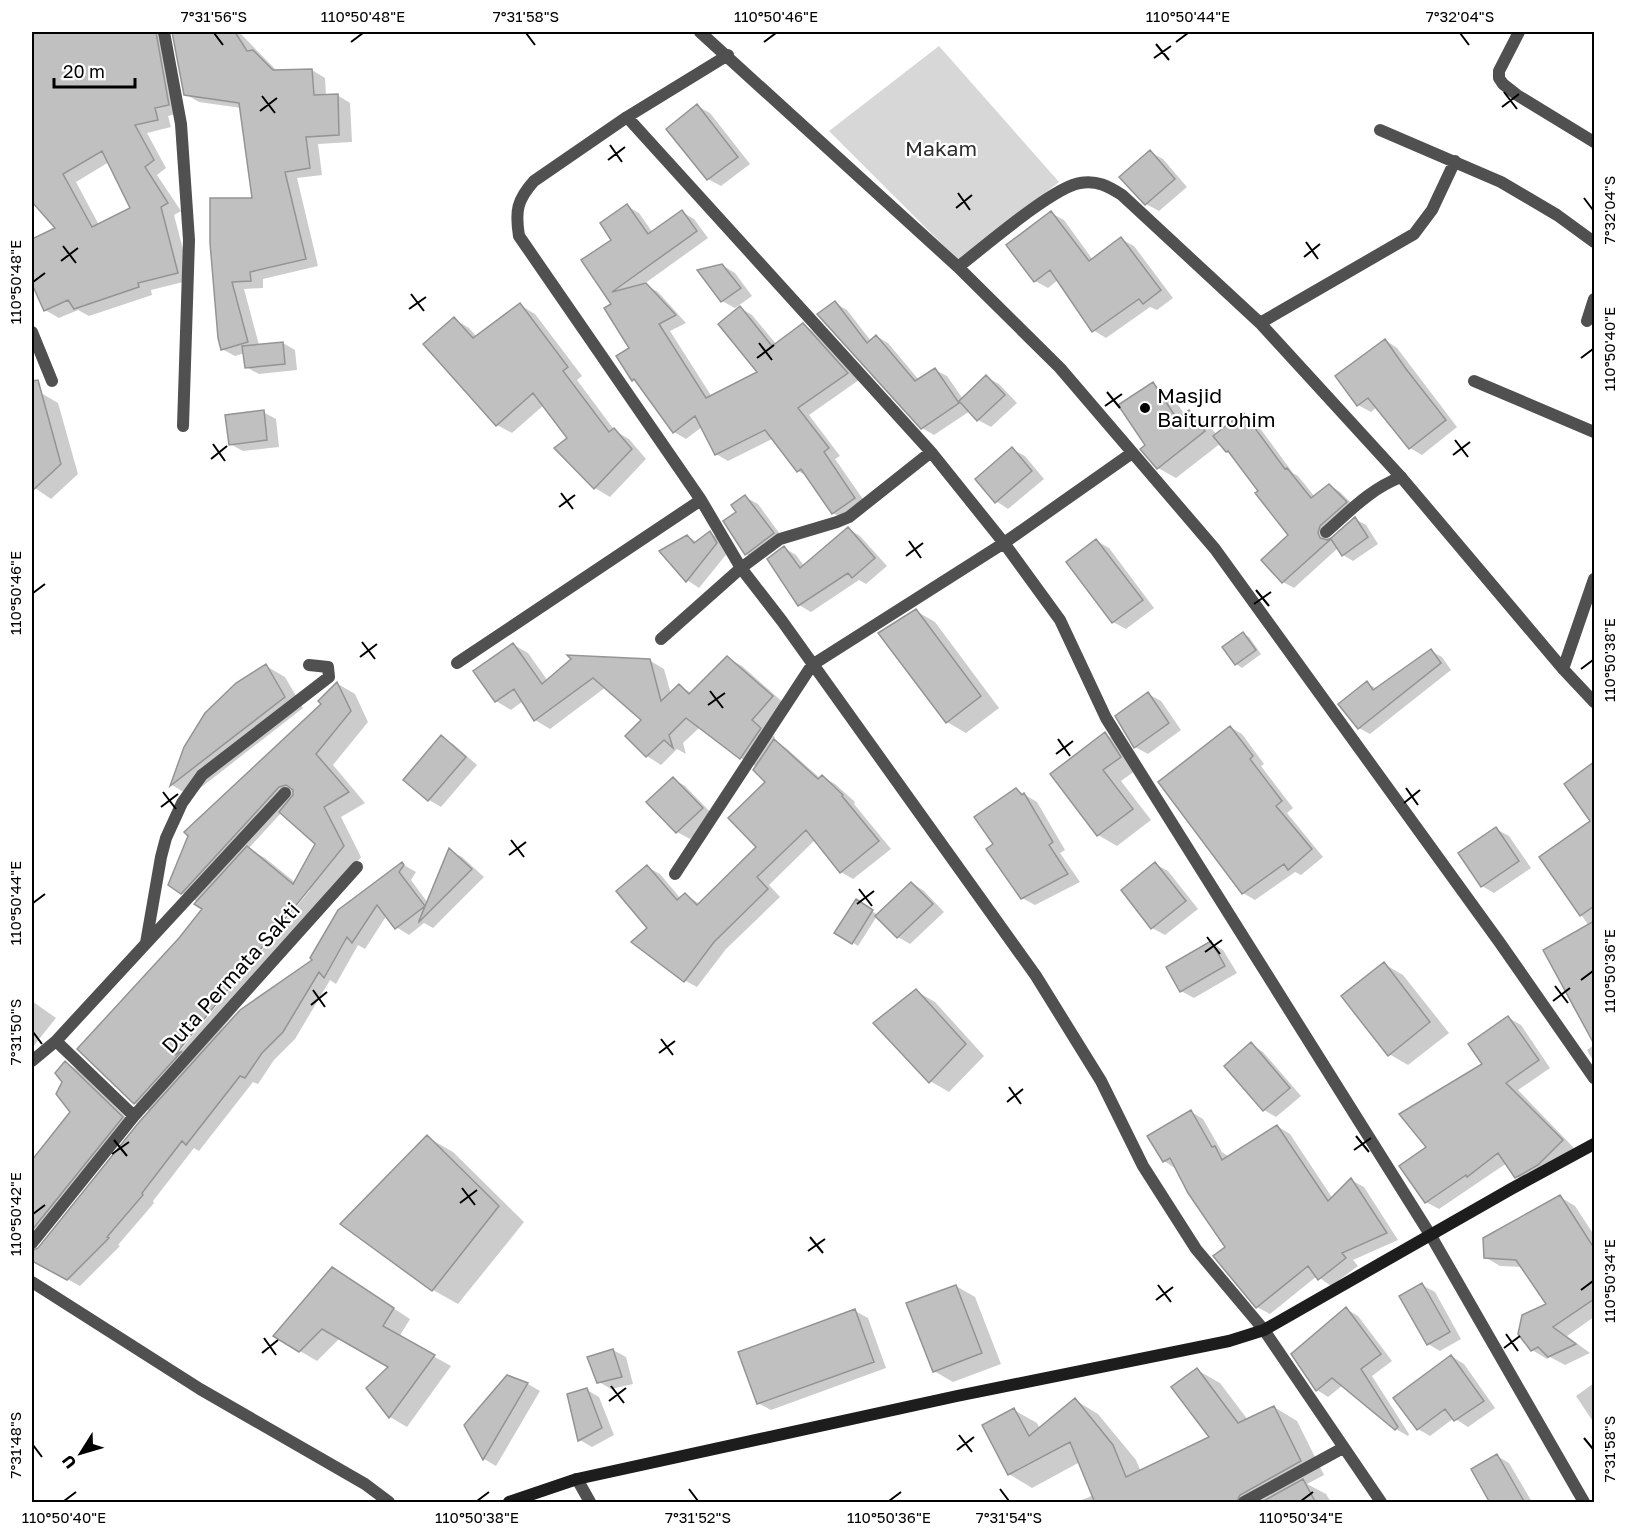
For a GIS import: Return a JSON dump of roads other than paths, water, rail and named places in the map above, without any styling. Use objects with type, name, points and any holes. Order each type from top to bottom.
[{"type":"main road","points":[[509,1503],[577,1479],[957,1396],[1229,1341],[1264,1330],[1594,1144]]},
{"type":"street","points":[[164,32],[181,124],[189,240],[183,426]]},
{"type":"street","points":[[700,32],[958,267],[1060,368],[1215,549],[1500,943],[1594,1078]]},
{"type":"street","points":[[1519,32],[1499,71],[1499,78],[1503,84],[1594,142]]},
{"type":"street","points":[[728,56],[627,117],[534,181],[523,193],[516,214],[519,236],[701,500],[741,568],[782,621],[1036,976],[1101,1081],[1143,1166],[1196,1249],[1264,1330],[1381,1503]]},
{"type":"street","points":[[627,117],[931,452],[1004,543],[1060,621],[1106,718],[1431,1236],[1584,1503]]},
{"type":"street","points":[[1380,130],[1455,161],[1520,192],[1594,242]]},
{"type":"street","points":[[1260,323],[1420,228],[1432,210],[1455,161]]},
{"type":"street","points":[[958,267],[1055,193],[1077,183],[1105,184],[1122,195],[1260,323],[1401,477],[1563,669],[1594,702]]},
{"type":"street","points":[[1587,321],[1594,299]]},
{"type":"street","points":[[32,332],[52,381]]},
{"type":"street","points":[[1474,381],[1594,432]]},
{"type":"street","points":[[661,639],[741,568],[780,539],[849,517],[931,452]]},
{"type":"street","points":[[675,874],[812,665],[1004,543],[1132,453]]},
{"type":"street","points":[[1326,532],[1383,484],[1401,477]]},
{"type":"street","points":[[457,663],[701,500]]},
{"type":"street","points":[[1563,669],[1594,579]]},
{"type":"street","points":[[146,944],[161,857],[166,838],[182,803],[202,775],[329,676],[328,667],[309,665]]},
{"type":"street","points":[[32,1061],[56,1041],[285,793]]},
{"type":"street","name":"Duta Permata Sakti","points":[[32,1243],[134,1116],[357,867]]},
{"type":"street","points":[[56,1041],[134,1116]]},
{"type":"street","points":[[32,1282],[200,1389],[346,1473],[389,1503]]},
{"type":"street","points":[[1244,1503],[1343,1448]]},
{"type":"street","points":[[577,1479],[590,1503]]},
{"type":"place","name":"Masjid Baiturrohim","points":[[1145,408]]},
{"type":"park label","name":"Makam","points":[[941,149]]}]
